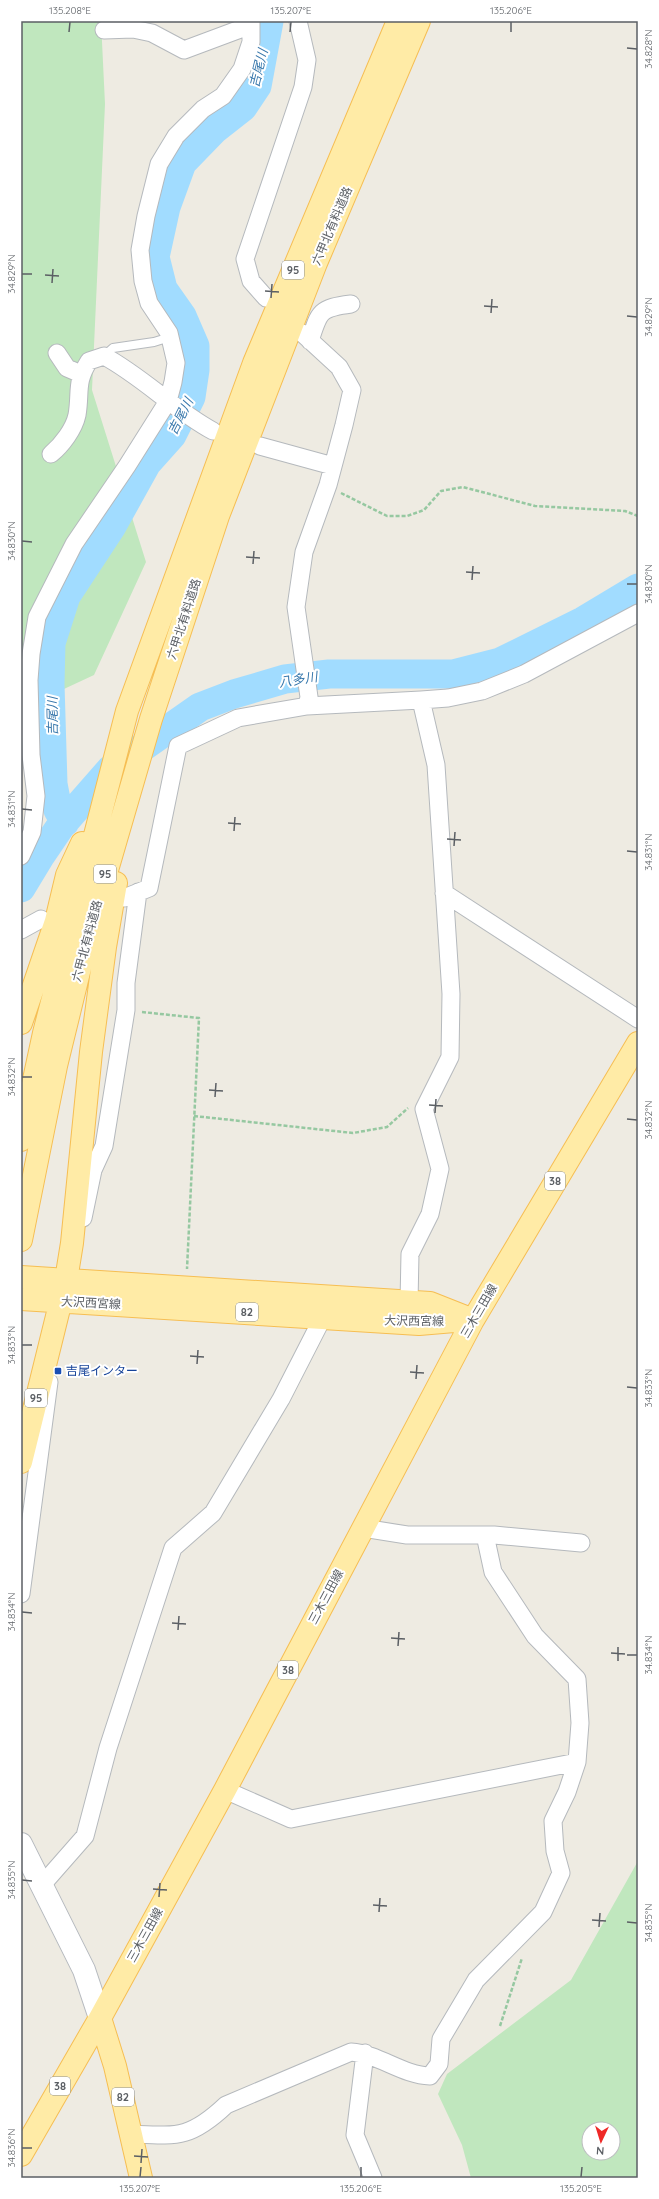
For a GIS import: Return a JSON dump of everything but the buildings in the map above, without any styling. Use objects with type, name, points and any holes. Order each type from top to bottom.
[{"type":"main road","name":"六甲北有料道路","points":[[21,1140],[44,1033],[105,791],[127,712],[254,363],[398,21]]},
{"type":"main road","name":"六甲北有料道路","points":[[21,1240],[56,1066],[87,939],[151,719],[218,516],[316,263],[419,21]]},
{"type":"main road","points":[[66,1280],[72,1243],[78,1167],[104,947],[114,891],[151,719]]},
{"type":"main road","points":[[21,1023],[56,922],[67,875],[105,791]]},
{"type":"main road","name":"三木三田線","points":[[21,2155],[100,2018],[225,1790],[473,1320],[638,1043]]},
{"type":"main road","name":"大沢西宮線","points":[[21,1277],[430,1303],[473,1320]]},
{"type":"main road","name":"95","points":[[21,1462],[54,1334],[66,1280]]},
{"type":"main road","name":"大沢西宮線","points":[[21,1298],[419,1324],[473,1320]]},
{"type":"main road","name":"82","points":[[100,2018],[115,2066],[141,2178]]},
{"type":"street","points":[[266,298],[251,281],[245,259],[303,86],[307,60],[298,21]]},
{"type":"street","points":[[21,856],[32,832],[36,796],[31,755],[29,680],[30,654],[37,617],[74,544],[171,403],[176,363],[170,337],[149,303],[143,281],[140,250],[148,208],[159,164],[176,136],[203,109],[223,96],[242,69],[250,42],[251,23],[184,50],[152,33],[133,29],[104,30]]},
{"type":"street","points":[[308,702],[296,607],[304,552],[328,485],[352,390],[339,367],[306,337],[316,320],[329,307],[351,304]]},
{"type":"street","points":[[58,353],[67,368],[81,374]]},
{"type":"street","points":[[51,454],[60,446],[77,417],[81,374],[89,361],[104,356],[121,365],[194,420],[213,431]]},
{"type":"street","points":[[260,446],[333,466]]},
{"type":"street","points":[[72,1243],[84,1216],[93,1170],[104,1146],[126,1010],[131,895],[149,888],[178,746],[238,718],[308,702],[421,700],[482,691],[524,674],[637,615]]},
{"type":"street","points":[[409,1302],[410,1254],[430,1214],[440,1169],[424,1109],[450,1057],[451,994],[436,765],[421,700]]},
{"type":"street","points":[[444,893],[638,1019]]},
{"type":"street","points":[[21,930],[41,919]]},
{"type":"street","points":[[42,1885],[85,1836],[108,1748],[173,1548],[214,1513],[281,1399],[323,1317]]},
{"type":"street","points":[[21,1594],[39,1464],[54,1334]]},
{"type":"street","points":[[362,1528],[407,1534],[485,1535],[581,1543]]},
{"type":"street","points":[[131,2134],[173,2136],[188,2133],[213,2118],[226,2105],[351,2052],[365,2053],[419,2076],[430,2076],[439,2064],[441,2039],[476,1980],[543,1912],[561,1873],[554,1851],[553,1821],[567,1792],[577,1762],[580,1723],[577,1680],[535,1636],[494,1572],[485,1535]]},
{"type":"street","points":[[225,1790],[290,1819],[577,1762]]},
{"type":"street","points":[[21,1844],[84,1970],[100,2018]]},
{"type":"street","points":[[365,2053],[355,2135],[374,2178]]},
{"type":"lane","points":[[104,356],[113,348],[154,342],[170,337]]},
{"type":"path","points":[[328,485],[387,516],[408,516],[424,510],[440,491],[463,487],[535,506],[625,512],[638,516]]},
{"type":"path","points":[[126,1010],[199,1018],[186,1288]]},
{"type":"path","points":[[194,1116],[353,1133],[387,1127],[412,1104],[424,1109]]},
{"type":"path","points":[[500,2026],[523,1954]]},
{"type":"green space","points":[[21,21],[101,21],[105,104],[92,390],[146,562],[94,675],[21,709]]},
{"type":"green space","points":[[638,1861],[638,2178],[471,2178],[462,2145],[438,2094],[447,2074],[571,1980]]},
{"type":"waterway","name":"吉尾川","points":[[65,822],[58,810],[53,784],[50,684],[51,643],[66,596],[112,526],[147,463],[172,435],[191,397],[195,370],[195,346],[182,316],[163,289],[155,257],[166,207],[182,163],[215,129],[243,107],[257,86],[269,21]]},
{"type":"waterway","name":"八多川","points":[[21,888],[60,827],[110,770],[200,707],[234,694],[285,679],[329,674],[453,674],[500,662],[583,621],[638,588]]},
{"type":"place","name":"吉尾インター","points":[[58,1371]]}]
